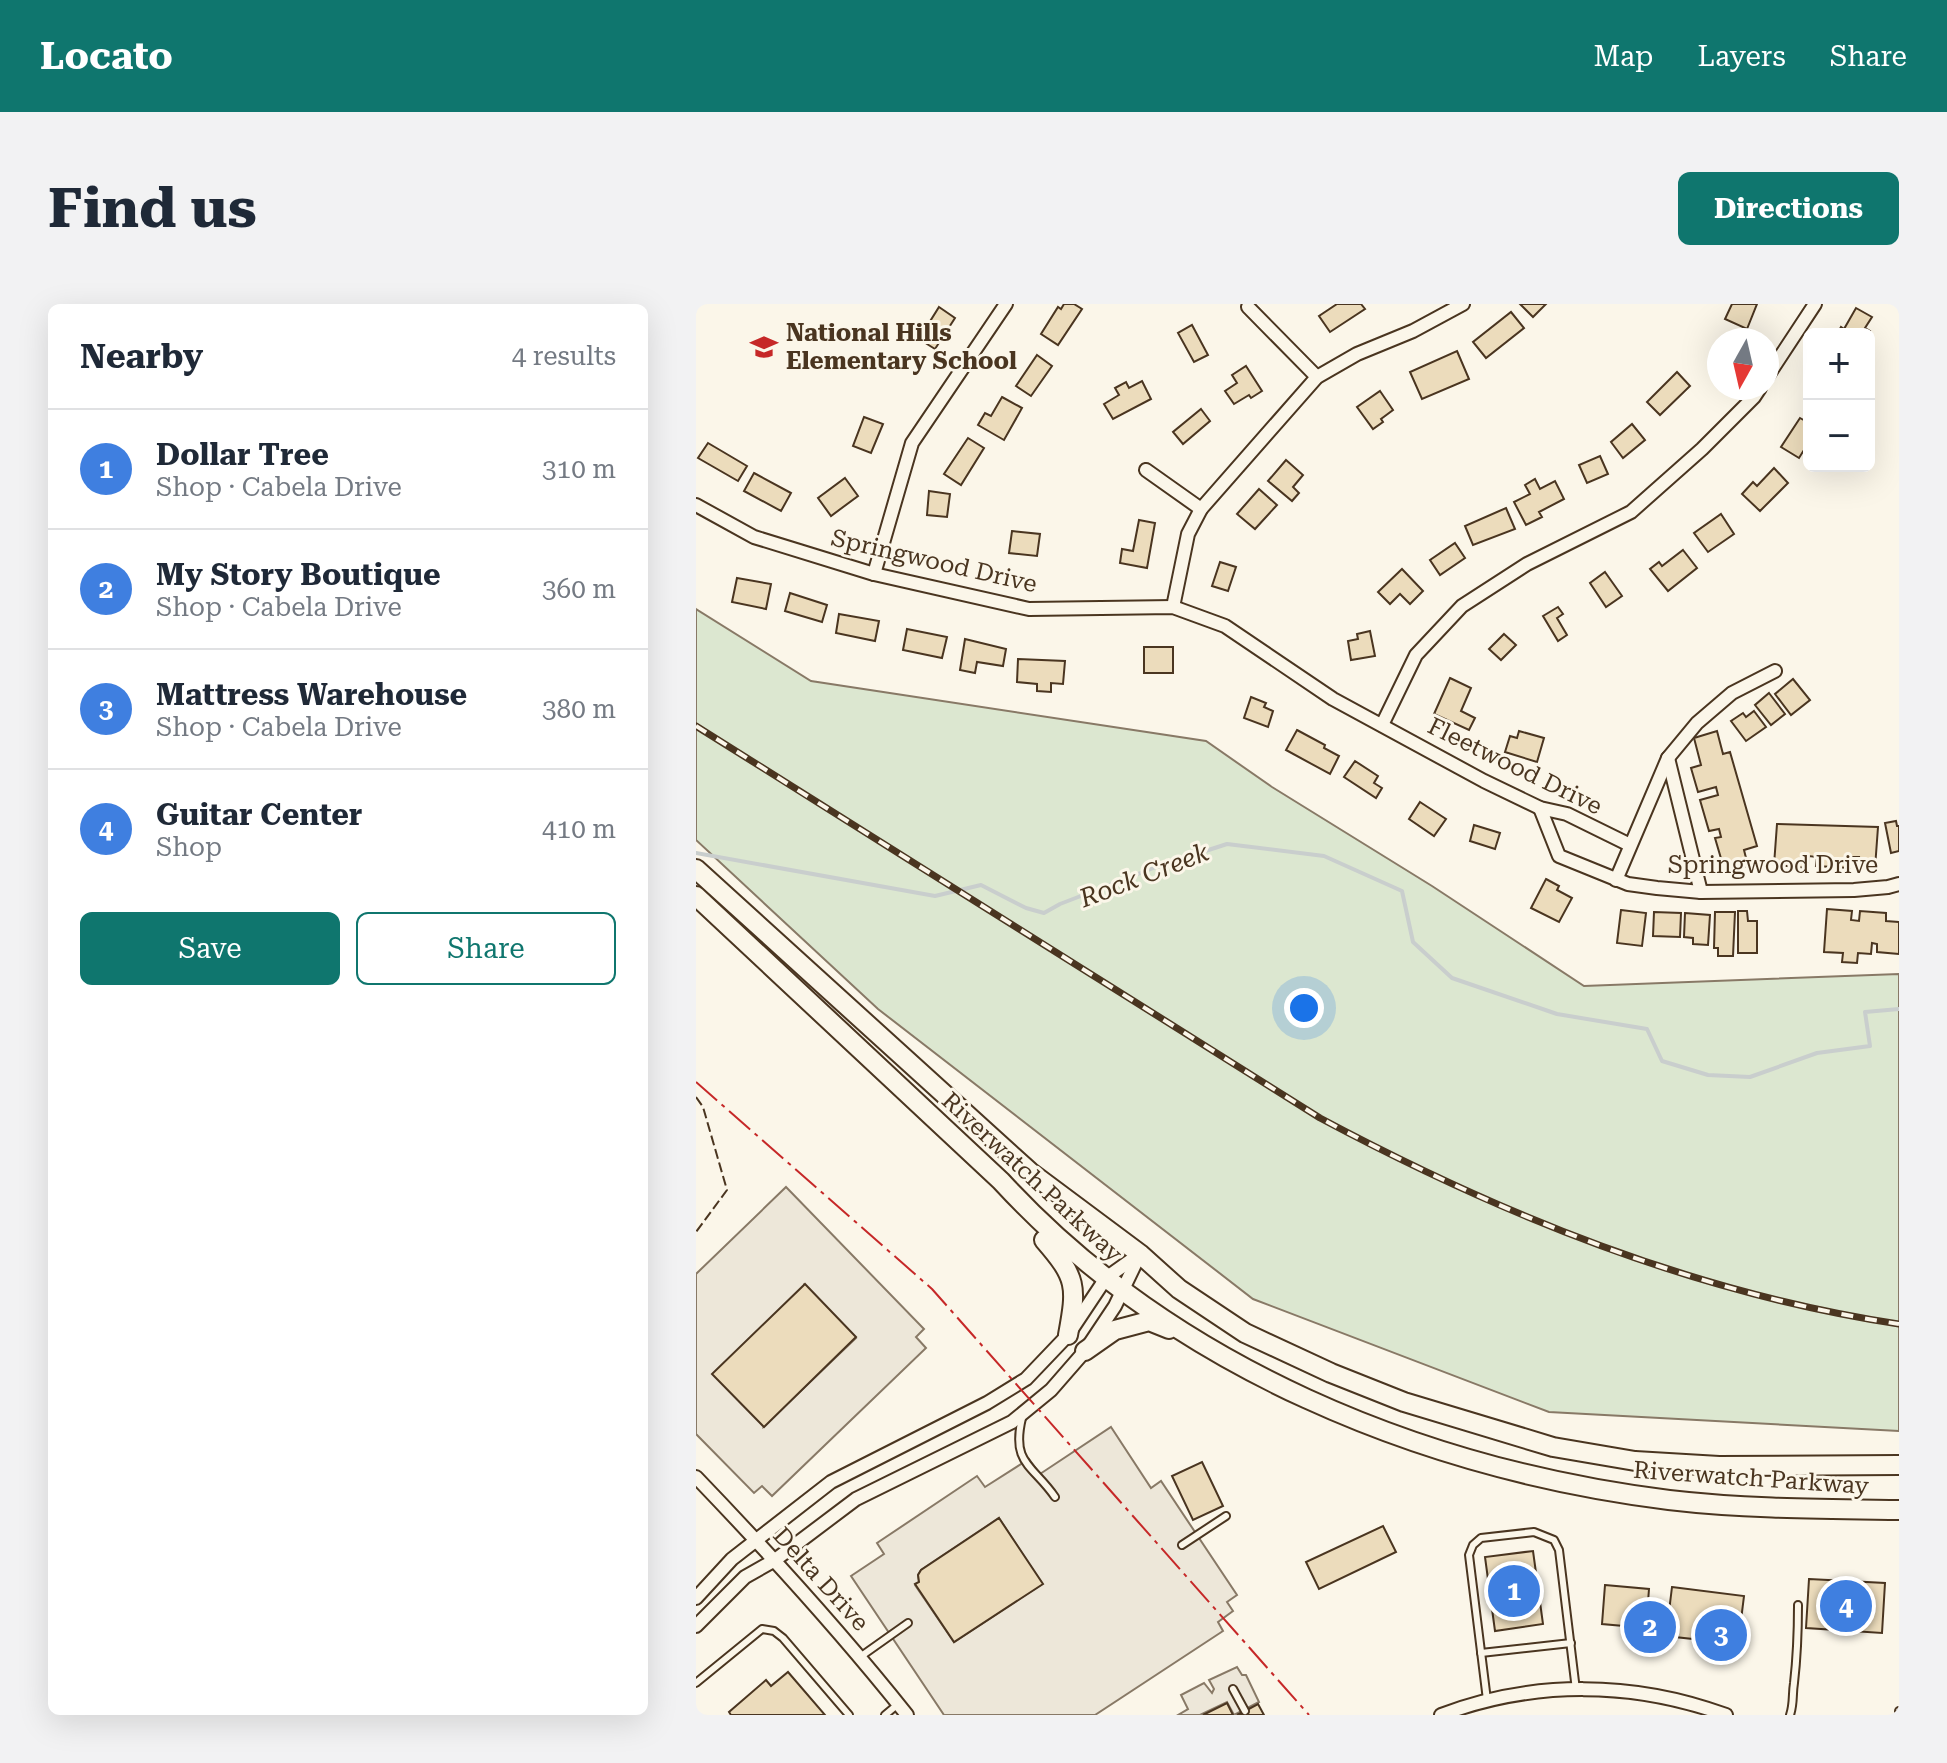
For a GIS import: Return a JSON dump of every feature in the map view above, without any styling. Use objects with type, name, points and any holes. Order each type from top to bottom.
[{"type":"main road","name":"Riverwatch Parkway","points":[[696,869],[1018,1162],[1140,1254],[1179,1289],[1245,1333],[1404,1402],[1553,1447],[1663,1463],[1733,1466],[1899,1465]]},
{"type":"main road","name":"Riverwatch Parkway","points":[[696,896],[1001,1181],[1073,1253],[1122,1292],[1195,1339],[1279,1384],[1367,1424],[1459,1456],[1577,1486],[1672,1500],[1746,1506],[1899,1510]]},
{"type":"main road","points":[[938,1123],[976,1173],[1068,1268],[1075,1299],[1068,1335]]},
{"type":"main road","points":[[1085,1351],[1115,1330],[1149,1321],[1195,1339]]},
{"type":"street","points":[[874,574],[912,443],[1006,304]]},
{"type":"street","points":[[1173,607],[1188,534],[1201,509],[1317,377],[1357,354],[1413,331],[1463,304]]},
{"type":"street","points":[[1779,359],[1815,304]]},
{"type":"street","points":[[1248,307],[1317,377]]},
{"type":"street","points":[[1382,725],[1416,655],[1462,606],[1527,564],[1631,512],[1751,400]]},
{"type":"street","points":[[1146,470],[1201,509]]},
{"type":"street","name":"Springwood Drive","points":[[696,505],[754,537],[874,574],[1029,609],[1173,607],[1225,626],[1333,699],[1382,725]]},
{"type":"street","points":[[1616,880],[1668,758],[1697,723],[1732,693],[1775,671]]},
{"type":"street","name":"Fleetwood Drive","points":[[1382,725],[1484,781],[1540,808],[1567,814],[1630,845]]},
{"type":"street","points":[[1668,758],[1701,892]]},
{"type":"street","name":"Springwood Drive","points":[[1540,808],[1559,856],[1628,884],[1701,892],[1854,890],[1899,884]]},
{"type":"street","points":[[696,1598],[732,1559],[831,1482],[987,1403],[1026,1379],[1068,1335],[1106,1278],[1140,1254]]},
{"type":"street","points":[[696,1626],[745,1577],[775,1560],[856,1499],[1012,1422],[1051,1390],[1085,1351],[1122,1292],[1140,1254]]},
{"type":"street","name":"Delta Drive","points":[[696,1477],[775,1560],[907,1715]]},
{"type":"street","points":[[1441,1715],[1487,1700],[1555,1689],[1648,1694],[1684,1701],[1726,1715]]},
{"type":"lane","points":[[1023,1413],[1019,1440],[1028,1468],[1055,1497]]},
{"type":"lane","points":[[1182,1545],[1226,1516]]},
{"type":"lane","points":[[1487,1700],[1469,1555],[1473,1545],[1481,1538],[1534,1532],[1554,1540],[1559,1550],[1576,1690]]},
{"type":"lane","points":[[1790,1715],[1796,1699],[1793,1688],[1798,1656],[1798,1605]]},
{"type":"lane","points":[[860,1657],[908,1623]]},
{"type":"lane","points":[[696,1683],[762,1629],[774,1631],[849,1715]]},
{"type":"lane","points":[[1481,1653],[1571,1643]]},
{"type":"lane","points":[[1233,1689],[1245,1711]]},
{"type":"lane","points":[[885,1715],[898,1704]]},
{"type":"green space","points":[[696,609],[811,681],[1206,741],[1272,787],[1432,886],[1584,986],[1899,974],[1899,1431],[1549,1412],[1253,1299],[878,1009],[696,840]]},
{"type":"shaded area","points":[[786,1187],[924,1329],[916,1337],[926,1348],[772,1496],[762,1486],[754,1493],[696,1434],[696,1274]],"holes":[[[804,1285],[856,1338],[764,1426]]]},
{"type":"shaded area","points":[[1111,1427],[1151,1488],[1161,1481],[1237,1595],[1227,1602],[1233,1611],[1218,1622],[1223,1631],[1095,1715],[944,1715],[851,1576],[884,1554],[877,1543],[977,1476],[985,1487],[1029,1459],[1040,1474]],"holes":[[[999,1518],[1042,1584],[954,1642],[915,1585],[919,1582],[921,1570]]]},
{"type":"shaded area","points":[[1237,1667],[1242,1675],[1246,1675],[1259,1702],[1234,1715],[1227,1702],[1200,1715],[1178,1715],[1188,1709],[1181,1695],[1204,1683],[1212,1693],[1214,1689],[1209,1680]]},
{"type":"building","points":[[1064,304],[1074,304],[1082,309],[1058,345],[1041,334],[1058,307],[1061,309]]},
{"type":"building","points":[[1337,304],[1361,304],[1365,309],[1330,332],[1319,316]]},
{"type":"building","points":[[1520,304],[1546,304],[1533,317]]},
{"type":"building","points":[[1732,304],[1757,304],[1747,328],[1725,319]]},
{"type":"building","points":[[939,307],[955,318],[935,349],[919,339]]},
{"type":"building","points":[[1856,308],[1872,317],[1865,328],[1845,328]]},
{"type":"building","points":[[1511,312],[1524,328],[1486,358],[1473,342]]},
{"type":"building","points":[[1192,325],[1208,355],[1194,362],[1178,333]]},
{"type":"building","points":[[1457,351],[1469,379],[1422,399],[1410,372]]},
{"type":"building","points":[[1037,355],[1052,366],[1031,396],[1016,386]]},
{"type":"building","points":[[1246,366],[1262,391],[1234,404],[1225,391],[1237,383],[1232,375]]},
{"type":"building","points":[[1677,372],[1690,386],[1660,415],[1647,402]]},
{"type":"building","points":[[1142,381],[1151,399],[1113,419],[1104,404],[1119,395],[1115,388],[1126,382],[1129,388]]},
{"type":"building","points":[[1380,391],[1393,410],[1373,429],[1357,407]]},
{"type":"building","points":[[1002,397],[1022,408],[1004,440],[978,425],[985,413],[991,416]]},
{"type":"building","points":[[1201,409],[1210,421],[1183,444],[1173,432]]},
{"type":"building","points":[[864,417],[883,424],[871,453],[853,446]]},
{"type":"building","points":[[1800,418],[1803,420],[1803,452],[1799,458],[1781,447]]},
{"type":"building","points":[[1632,424],[1645,440],[1623,458],[1611,442]]},
{"type":"building","points":[[968,438],[984,448],[961,485],[944,474]]},
{"type":"building","points":[[708,443],[747,466],[738,481],[698,458]]},
{"type":"building","points":[[1600,456],[1608,474],[1587,483],[1579,465]]},
{"type":"building","points":[[1286,460],[1303,475],[1293,487],[1299,493],[1292,501],[1268,481]]},
{"type":"building","points":[[1774,468],[1788,483],[1760,511],[1742,494],[1753,482],[1757,486]]},
{"type":"building","points":[[754,473],[791,493],[781,511],[744,491]]},
{"type":"building","points":[[845,478],[858,496],[831,516],[818,498]]},
{"type":"building","points":[[1535,479],[1540,489],[1555,481],[1564,499],[1539,512],[1542,517],[1526,525],[1514,502],[1530,494],[1525,485]]},
{"type":"building","points":[[1259,489],[1277,505],[1255,529],[1237,514]]},
{"type":"building","points":[[929,491],[950,494],[947,517],[927,515]]},
{"type":"building","points":[[1506,508],[1515,529],[1473,545],[1465,526]]},
{"type":"building","points":[[1721,514],[1734,534],[1708,552],[1694,533]]},
{"type":"building","points":[[1139,520],[1155,523],[1147,568],[1120,563],[1122,549],[1133,551]]},
{"type":"building","points":[[1012,531],[1040,534],[1037,556],[1009,553]]},
{"type":"building","points":[[1455,543],[1465,558],[1440,575],[1430,560]]},
{"type":"building","points":[[1683,550],[1697,568],[1668,591],[1650,569],[1659,562],[1662,566]]},
{"type":"building","points":[[1220,562],[1236,567],[1228,591],[1212,586]]},
{"type":"building","points":[[1402,569],[1423,591],[1410,604],[1400,594],[1390,604],[1378,592]]},
{"type":"building","points":[[1605,572],[1622,596],[1606,607],[1590,583]]},
{"type":"building","points":[[737,578],[771,584],[766,609],[732,602]]},
{"type":"building","points":[[790,593],[827,605],[822,622],[785,611]]},
{"type":"building","points":[[1558,607],[1563,614],[1557,618],[1567,635],[1558,641],[1543,616]]},
{"type":"building","points":[[839,614],[879,621],[875,641],[836,633]]},
{"type":"building","points":[[907,629],[947,637],[942,658],[903,650]]},
{"type":"building","points":[[1370,631],[1375,656],[1351,660],[1348,641],[1358,639],[1357,634]]},
{"type":"building","points":[[1504,634],[1516,645],[1501,660],[1489,649]]},
{"type":"building","points":[[965,639],[1006,649],[1003,666],[977,662],[975,673],[960,670]]},
{"type":"building","points":[[1144,647],[1173,647],[1173,673],[1144,673]]},
{"type":"building","points":[[1018,659],[1065,661],[1063,684],[1051,683],[1051,692],[1037,691],[1037,684],[1017,682]]},
{"type":"building","points":[[1450,678],[1471,688],[1461,711],[1475,718],[1469,730],[1434,714]]},
{"type":"building","points":[[1793,679],[1810,700],[1791,715],[1775,694]]},
{"type":"building","points":[[1769,693],[1785,714],[1771,725],[1755,705]]},
{"type":"building","points":[[1251,697],[1266,703],[1264,707],[1273,711],[1268,727],[1244,718]]},
{"type":"building","points":[[1754,711],[1766,727],[1746,741],[1731,721],[1743,713],[1746,717]]},
{"type":"building","points":[[1297,730],[1339,756],[1330,774],[1286,750]]},
{"type":"building","points":[[1519,731],[1544,738],[1537,762],[1505,752],[1510,736],[1517,738]]},
{"type":"building","points":[[1717,731],[1723,754],[1730,752],[1757,846],[1744,850],[1748,866],[1725,872],[1715,838],[1721,837],[1719,829],[1709,831],[1700,800],[1718,795],[1716,787],[1698,792],[1691,768],[1701,765],[1694,738]]},
{"type":"building","points":[[1355,761],[1378,776],[1374,783],[1382,788],[1376,798],[1344,777]]},
{"type":"building","points":[[1420,802],[1446,819],[1434,836],[1409,819]]},
{"type":"building","points":[[1896,821],[1899,826],[1899,851],[1891,853],[1885,823]]},
{"type":"building","points":[[1777,824],[1878,827],[1875,868],[1858,867],[1859,857],[1851,857],[1850,868],[1816,866],[1817,857],[1809,856],[1808,868],[1774,865]]},
{"type":"building","points":[[1474,825],[1500,833],[1495,849],[1470,841]]},
{"type":"building","points":[[1546,879],[1572,898],[1559,922],[1531,908]]},
{"type":"building","points":[[1827,909],[1852,911],[1851,920],[1859,921],[1860,911],[1886,913],[1886,921],[1899,922],[1899,954],[1877,952],[1877,944],[1872,943],[1871,954],[1858,953],[1857,963],[1842,962],[1843,953],[1824,952]]},
{"type":"building","points":[[1621,910],[1646,913],[1642,946],[1617,943]]},
{"type":"building","points":[[1738,911],[1747,911],[1748,921],[1757,921],[1757,953],[1738,953]]},
{"type":"building","points":[[1654,912],[1681,913],[1680,937],[1653,936]]},
{"type":"building","points":[[1715,912],[1735,912],[1733,956],[1718,956],[1718,948],[1714,948]]},
{"type":"building","points":[[1685,913],[1710,915],[1708,945],[1693,944],[1693,938],[1684,937]]},
{"type":"building","points":[[805,1284],[856,1337],[764,1427],[712,1374]]},
{"type":"building","points":[[1202,1462],[1223,1506],[1193,1520],[1172,1476]]},
{"type":"building","points":[[999,1518],[1043,1584],[954,1642],[915,1584],[919,1582],[918,1575]]},
{"type":"building","points":[[1383,1526],[1396,1552],[1319,1589],[1306,1562]]},
{"type":"building","points":[[1533,1551],[1543,1624],[1495,1631],[1485,1557]]},
{"type":"building","points":[[1809,1579],[1885,1583],[1882,1633],[1806,1628]]},
{"type":"building","points":[[1605,1585],[1649,1589],[1646,1628],[1602,1624]]},
{"type":"building","points":[[1672,1587],[1744,1596],[1738,1644],[1666,1636]]},
{"type":"building","points":[[788,1672],[825,1715],[731,1715],[729,1712],[766,1680],[771,1686]]},
{"type":"building","points":[[1227,1703],[1233,1715],[1203,1715]]},
{"type":"building","points":[[1258,1704],[1264,1715],[1237,1715],[1245,1711]]},
{"type":"waterway","name":"Rock Creek","points":[[696,853],[935,896],[981,885],[1026,908],[1044,913],[1156,867],[1227,844],[1324,856],[1402,891],[1413,942],[1452,978],[1557,1014],[1647,1029],[1662,1061],[1708,1075],[1750,1077],[1817,1053],[1870,1046],[1865,1012],[1899,1009]]},
{"type":"railway","points":[[696,726],[1320,1118],[1389,1153],[1529,1218],[1674,1271],[1823,1310],[1899,1324]]},
{"type":"fence","points":[[696,1097],[703,1107],[727,1190],[696,1232]]},
{"type":"power","points":[[696,1082],[932,1289],[1309,1715]]},
{"type":"place","name":"National Hills Elementary School","points":[[764,347]]},
{"type":"place","name":"Dollar Tree","points":[[1514,1591]]},
{"type":"place","name":"Guitar Center","points":[[1846,1606]]},
{"type":"place","name":"My Story Boutique","points":[[1650,1627]]},
{"type":"place","name":"Mattress Warehouse","points":[[1721,1635]]}]
